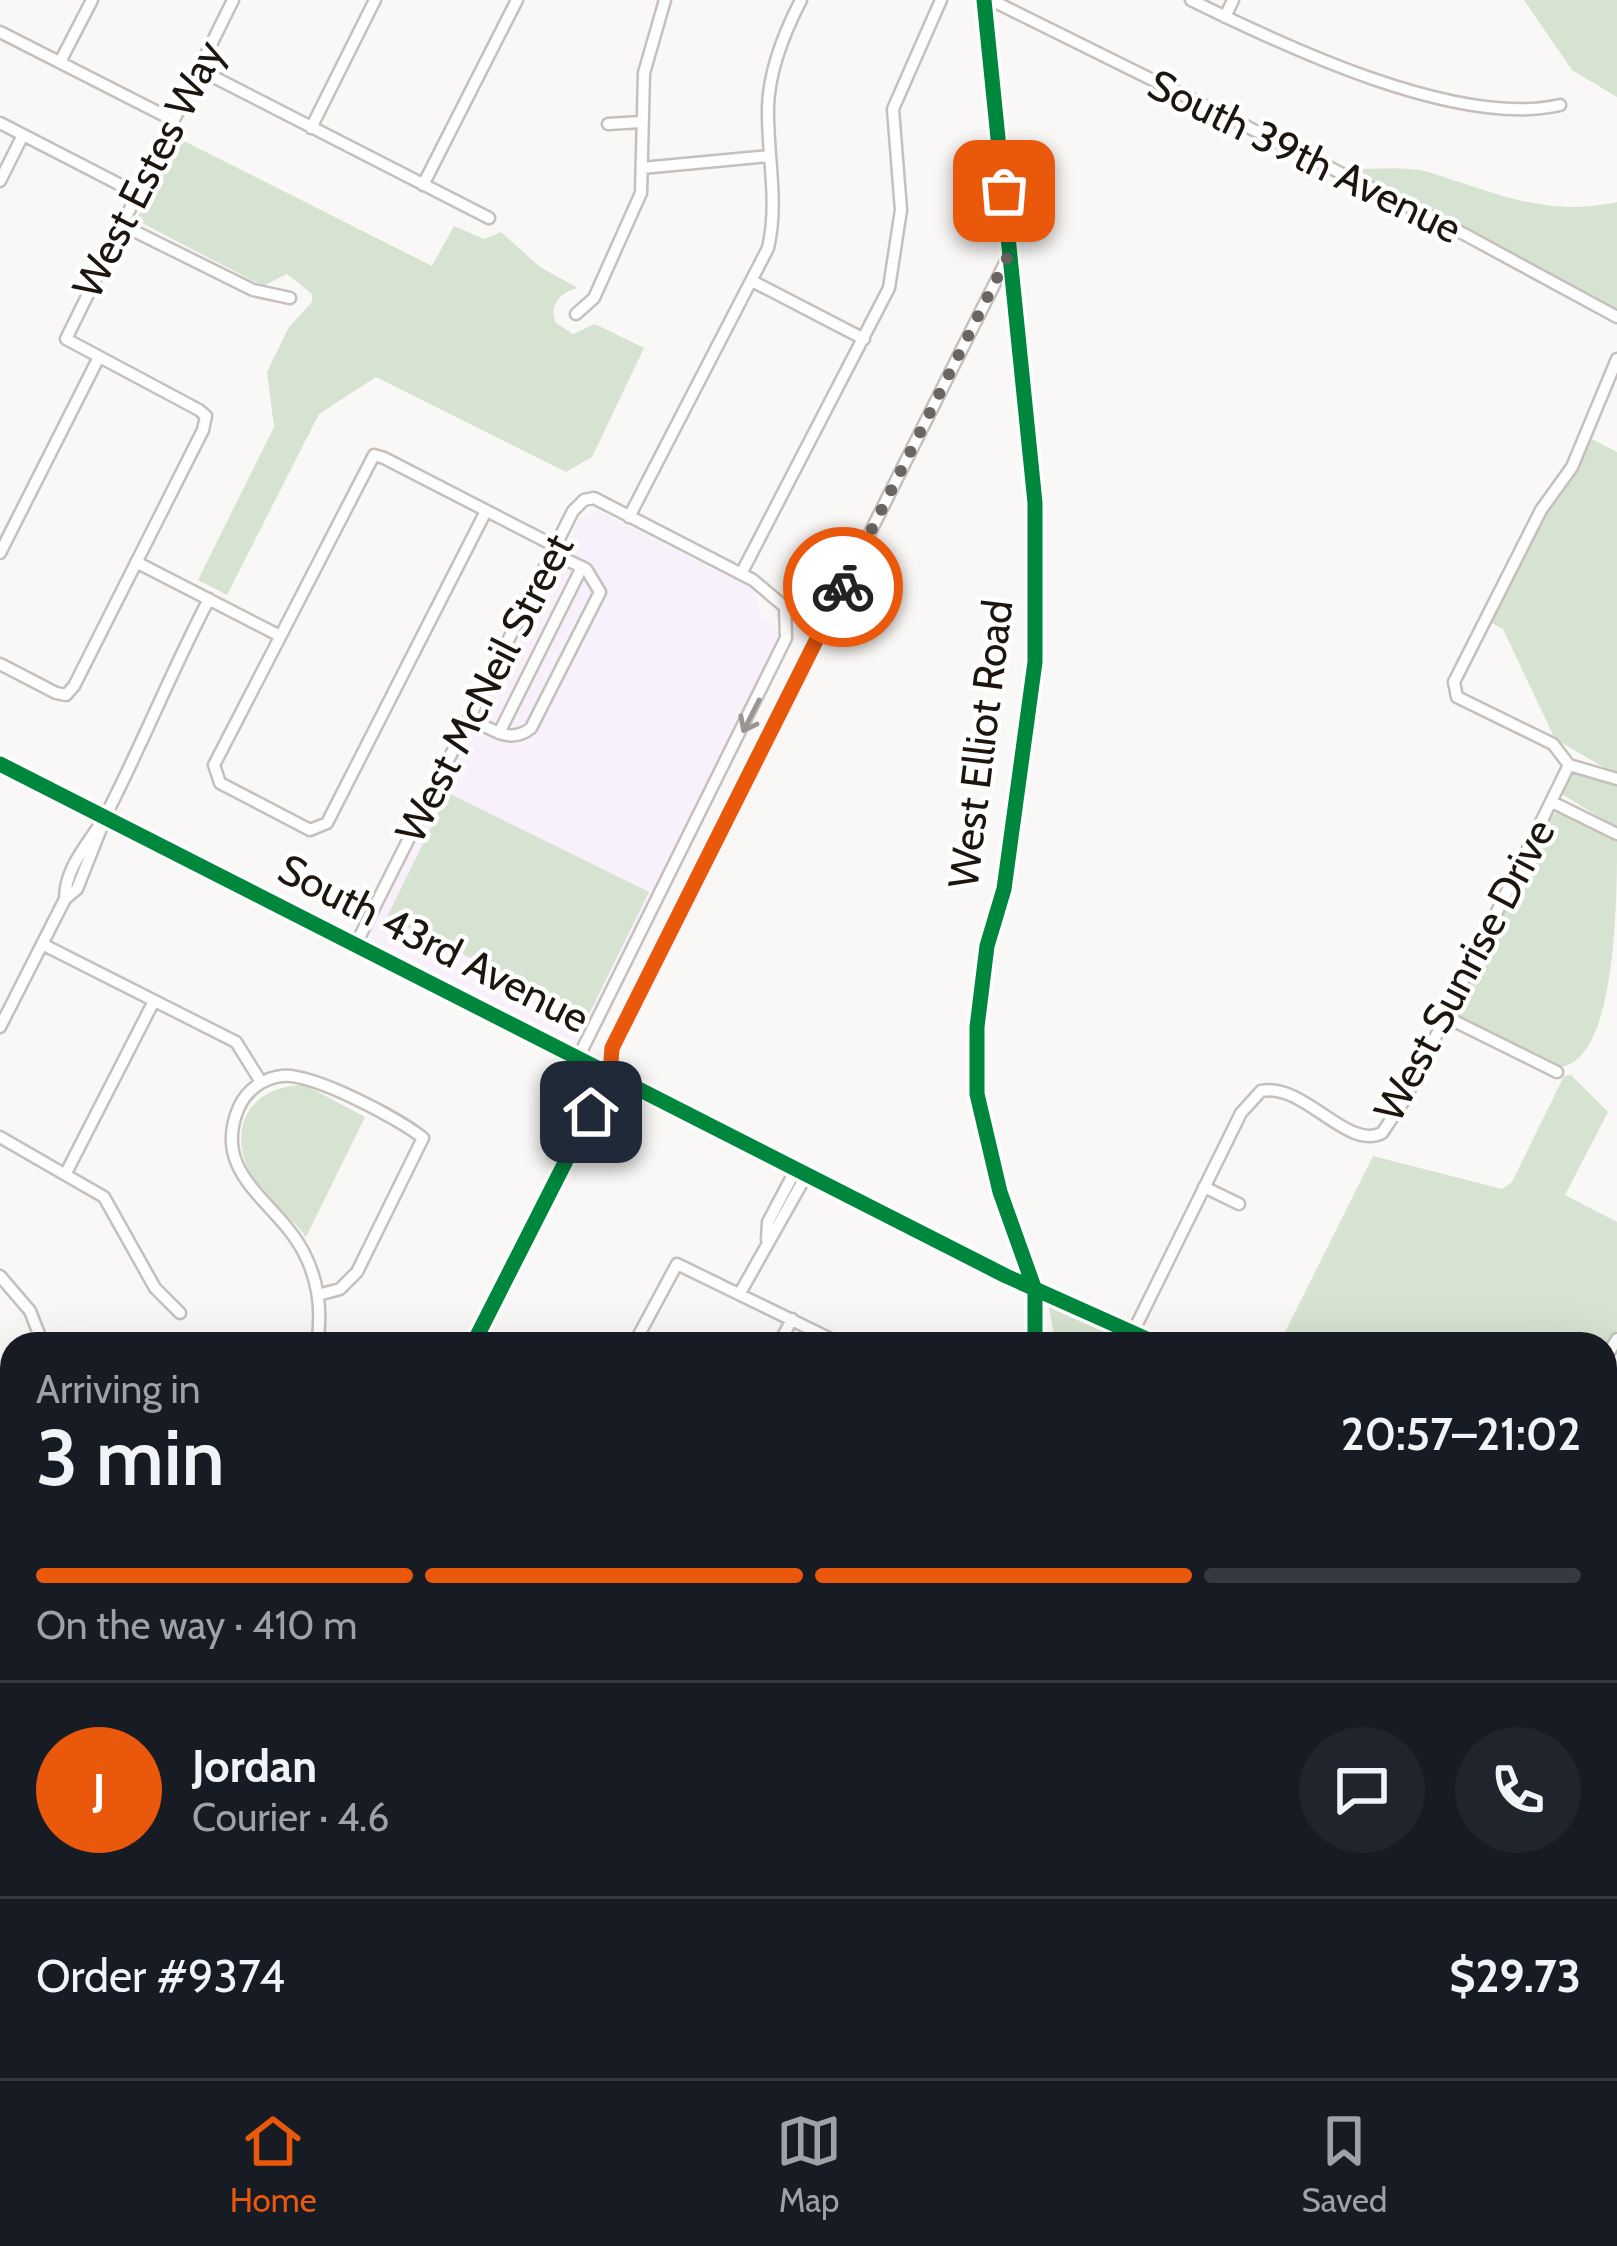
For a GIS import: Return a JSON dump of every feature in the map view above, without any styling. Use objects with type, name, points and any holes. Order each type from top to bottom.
[{"type":"street","points":[[60,62],[92,0]]},
{"type":"street","name":"West Estes Way","points":[[0,553],[98,359],[66,339],[233,0]]},
{"type":"street","points":[[310,128],[375,0]]},
{"type":"street","points":[[423,185],[517,0]]},
{"type":"street","points":[[576,314],[595,298],[632,222],[642,168],[644,73],[665,0]]},
{"type":"street","name":"West McNeil Street","points":[[356,944],[554,550],[584,500],[594,498],[629,517],[752,281],[775,219],[770,156],[774,66],[801,0]]},
{"type":"street","points":[[741,574],[889,288],[899,242],[893,109],[941,0]]},
{"type":"street","name":"West Elliot Road","points":[[987,0],[1008,256],[1036,503],[1035,662],[1004,889],[987,946],[976,1027],[977,1083],[1000,1192],[1035,1290],[1035,1332]]},
{"type":"street","name":"South 39th Avenue","points":[[987,0],[1462,233],[1617,317]]},
{"type":"street","points":[[1191,0],[1280,44],[1429,94],[1535,111],[1560,105]]},
{"type":"street","points":[[1225,17],[1233,0]]},
{"type":"street","points":[[0,32],[173,119]]},
{"type":"street","points":[[198,69],[489,218]]},
{"type":"street","points":[[608,124],[641,122]]},
{"type":"street","points":[[0,123],[136,193]]},
{"type":"street","points":[[0,182],[23,135]]},
{"type":"street","points":[[642,168],[770,156]]},
{"type":"street","points":[[120,224],[253,290],[290,298]]},
{"type":"street","points":[[479,1332],[610,1074],[612,1048],[1008,256]]},
{"type":"street","points":[[752,281],[864,339]]},
{"type":"street","points":[[0,664],[66,694],[206,416],[98,359]]},
{"type":"street","points":[[1617,359],[1573,467],[1541,510],[1459,665],[1454,689],[1479,711],[1553,744],[1569,764],[1617,779]]},
{"type":"street","points":[[470,718],[499,733],[522,736],[532,728],[600,592],[594,575],[486,511],[374,455],[213,775],[318,830],[486,511]]},
{"type":"street","points":[[579,1056],[783,653],[785,607],[741,574],[629,517]]},
{"type":"street","points":[[136,562],[280,636]]},
{"type":"street","points":[[499,733],[582,567]]},
{"type":"street","points":[[0,1027],[5,1006],[64,899],[77,889],[153,707],[209,599]]},
{"type":"street","name":"South 43rd Avenue","points":[[0,764],[1035,1290],[1133,1332]]},
{"type":"street","name":"West Sunrise Drive","points":[[1133,1332],[1240,1113],[1262,1091],[1292,1094],[1359,1135],[1382,1133],[1446,1017],[1569,764]]},
{"type":"street","points":[[1552,802],[1617,833]]},
{"type":"street","points":[[42,944],[236,1042],[261,1082]]},
{"type":"street","points":[[67,1172],[154,1001]]},
{"type":"street","points":[[1446,1017],[1557,1072]]},
{"type":"street","points":[[317,1332],[318,1295],[293,1234],[259,1200],[236,1166],[232,1124],[243,1098],[261,1082],[287,1076],[308,1079],[423,1138],[357,1272],[340,1288],[318,1295]]},
{"type":"street","points":[[0,1137],[67,1172],[111,1204],[154,1288],[180,1313]]},
{"type":"street","points":[[740,1293],[801,1171]]},
{"type":"street","points":[[1204,1187],[1239,1204]]},
{"type":"street","points":[[640,1332],[677,1264],[817,1332]]},
{"type":"street","points":[[0,1276],[30,1311],[38,1332]]},
{"type":"street","points":[[785,1332],[792,1319]]},
{"type":"shaded area","points":[[598,511],[754,589],[761,615],[777,630],[781,643],[578,1044],[373,940],[370,931],[580,517]]},
{"type":"green space","points":[[1524,0],[1617,0],[1617,97],[1572,70]]},
{"type":"green space","points":[[178,138],[432,266],[454,226],[484,239],[501,232],[540,267],[578,288],[558,300],[556,323],[573,334],[595,324],[644,348],[592,457],[566,472],[376,377],[319,414],[227,595],[198,580],[274,427],[267,372],[289,327],[312,302],[312,294],[287,274],[263,286],[136,220]]},
{"type":"green space","points":[[1343,169],[1418,170],[1543,205],[1617,202],[1617,312],[1463,227]]},
{"type":"green space","points":[[1590,438],[1617,452],[1617,775],[1555,739],[1503,629],[1488,621],[1544,510]]},
{"type":"green space","points":[[1582,771],[1617,784],[1617,828],[1560,793],[1570,773]]},
{"type":"green space","points":[[448,793],[649,892],[588,1016],[387,917]]},
{"type":"green space","points":[[1557,812],[1617,839],[1614,936],[1603,1009],[1593,1038],[1578,1058],[1559,1067],[1450,1014],[1549,819]]},
{"type":"green space","points":[[1571,1075],[1608,1112],[1565,1195],[1617,1222],[1616,1332],[1285,1332],[1373,1156],[1502,1189],[1512,1182],[1564,1076]]},
{"type":"green space","points":[[305,1085],[365,1117],[306,1237],[249,1171],[241,1135],[253,1105],[266,1094]]},
{"type":"green space","points":[[1047,1298],[1107,1332],[1054,1332]]},
{"type":"cycle path","points":[[984,0],[1035,503],[1035,662],[1004,889],[987,946],[977,1027],[977,1094],[1000,1192],[1035,1290],[1035,1332]]},
{"type":"cycle path","points":[[0,764],[1006,1276],[1131,1332]]},
{"type":"cycle path","points":[[479,1332],[610,1074]]},
{"type":"way so far","points":[[843,587],[1008,256],[1004,191]]},
{"type":"route","points":[[591,1112],[610,1074],[612,1048],[843,587]]}]
